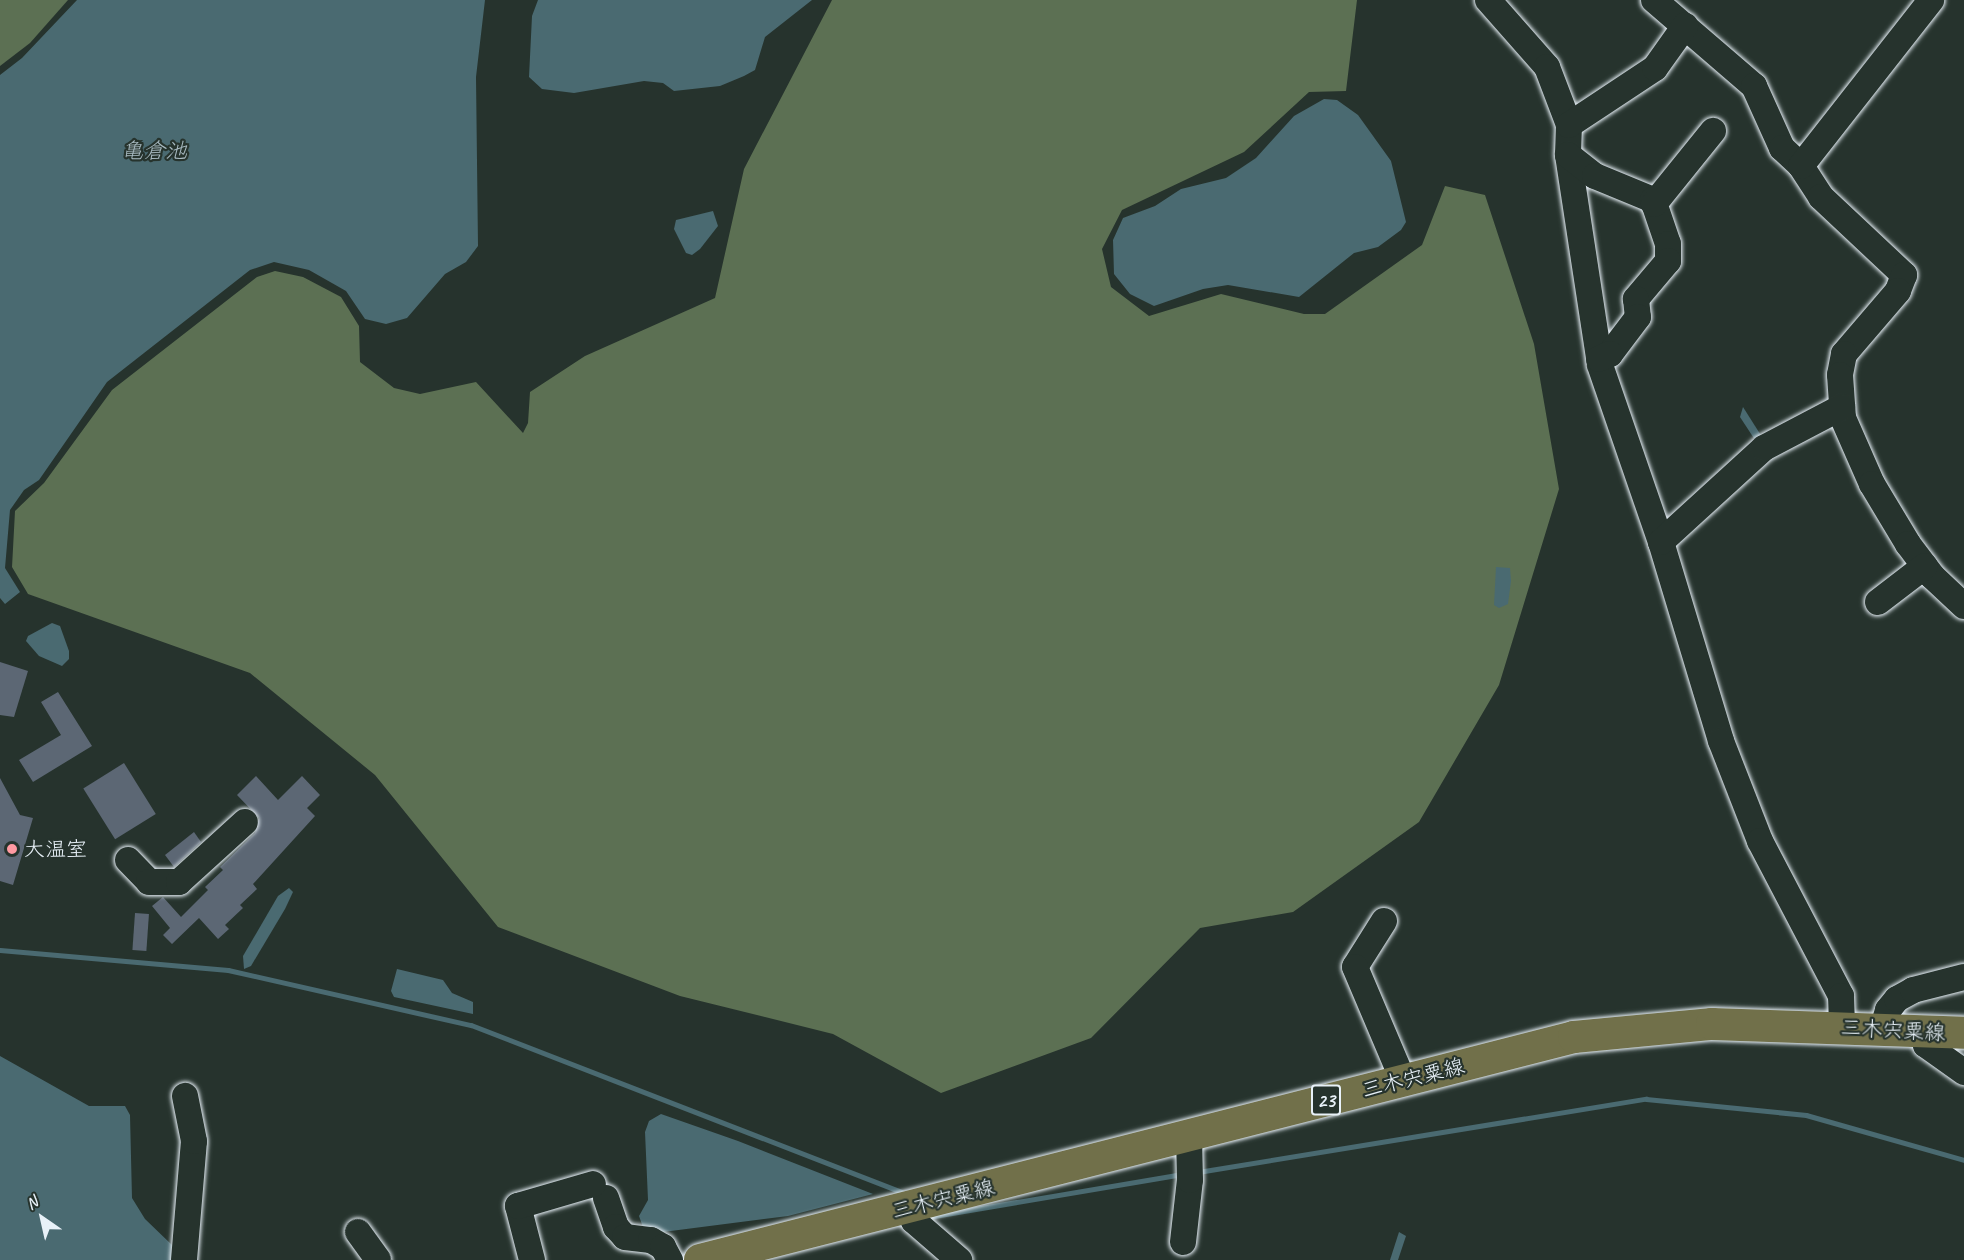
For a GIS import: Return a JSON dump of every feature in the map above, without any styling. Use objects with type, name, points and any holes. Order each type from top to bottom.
[{"type":"main road","name":"三木宍粟線","points":[[700,1260],[1574,1037],[1649,1028],[1712,1024],[1964,1033]]},
{"type":"street","points":[[1488,0],[1547,67],[1569,125],[1568,155],[1599,359],[1661,542],[1721,741],[1760,841],[1841,996],[1842,1027]]},
{"type":"street","points":[[1654,0],[1754,86],[1764,101],[1782,148],[1801,166],[1821,197],[1904,275],[1898,291],[1844,354],[1840,375],[1843,418],[1872,484],[1925,566],[1964,606]]},
{"type":"street","points":[[1801,166],[1931,0]]},
{"type":"street","points":[[1569,125],[1655,68],[1685,26]]},
{"type":"street","points":[[1654,204],[1713,131]]},
{"type":"street","points":[[1568,155],[1595,176],[1632,189],[1654,204],[1668,244],[1668,261],[1636,299],[1638,317],[1610,354],[1599,359]]},
{"type":"street","points":[[1661,542],[1764,448],[1842,407]]},
{"type":"street","points":[[1878,603],[1925,566]]},
{"type":"street","points":[[128,860],[149,882],[179,882],[245,822]]},
{"type":"street","points":[[1384,921],[1355,967],[1403,1080]]},
{"type":"street","points":[[1882,1030],[1888,1010],[1897,999],[1913,990],[1964,977]]},
{"type":"street","points":[[1924,1031],[1926,1045],[1964,1072]]},
{"type":"street","points":[[184,1260],[194,1141],[185,1096]]},
{"type":"street","points":[[1183,1242],[1190,1180],[1189,1135]]},
{"type":"street","points":[[532,1260],[518,1206],[600,1191],[616,1227],[625,1237],[651,1240],[663,1247],[670,1260]]},
{"type":"street","points":[[908,1208],[914,1221],[959,1260]]},
{"type":"street","points":[[358,1232],[378,1260]]},
{"type":"green space","points":[[0,0],[68,0],[30,43],[0,66]]},
{"type":"green space","points":[[832,0],[1357,0],[1346,91],[1309,92],[1244,152],[1122,210],[1102,249],[1111,287],[1149,316],[1221,294],[1304,314],[1325,314],[1422,245],[1445,186],[1485,195],[1534,344],[1559,489],[1499,685],[1419,822],[1293,912],[1200,928],[1091,1038],[941,1093],[833,1034],[680,996],[498,927],[375,775],[250,673],[28,594],[12,567],[15,511],[44,483],[112,390],[257,277],[275,271],[303,277],[341,297],[359,326],[360,362],[394,388],[420,394],[476,382],[523,433],[528,423],[530,392],[585,356],[715,298],[744,169]]},
{"type":"water","name":"亀倉池","points":[[77,0],[485,0],[476,77],[478,246],[466,262],[445,274],[407,318],[386,324],[365,319],[346,291],[309,270],[274,262],[250,270],[107,382],[39,480],[24,490],[10,510],[5,568],[20,592],[5,604],[0,598],[0,75],[22,58]]},
{"type":"water","points":[[538,0],[812,0],[765,37],[755,70],[720,86],[674,91],[663,83],[644,81],[574,93],[542,89],[529,77],[532,16]]},
{"type":"water","points":[[1324,99],[1337,100],[1358,115],[1391,161],[1406,222],[1401,230],[1378,247],[1354,253],[1299,297],[1228,285],[1203,289],[1154,306],[1130,294],[1114,274],[1113,240],[1123,218],[1155,206],[1181,189],[1226,178],[1256,158],[1294,116]]},
{"type":"water","points":[[713,211],[718,226],[700,249],[692,255],[686,253],[674,229],[676,220]]},
{"type":"water","points":[[1743,407],[1762,437],[1757,443],[1740,417]]},
{"type":"water","points":[[1496,567],[1510,568],[1511,581],[1508,604],[1499,608],[1494,605]]},
{"type":"water","points":[[52,623],[60,626],[69,651],[69,659],[62,666],[39,656],[26,641],[28,636]]},
{"type":"water","points":[[289,888],[293,892],[285,909],[251,966],[244,969],[243,956],[278,896]]},
{"type":"water","points":[[397,969],[443,980],[452,993],[473,1002],[473,1014],[394,997],[391,991]]},
{"type":"water","points":[[0,1056],[89,1106],[125,1106],[130,1115],[132,1198],[145,1219],[172,1245],[171,1260],[0,1260]]},
{"type":"water","points":[[661,1114],[738,1141],[873,1194],[788,1216],[663,1232],[644,1230],[639,1216],[648,1200],[645,1132],[649,1121]]},
{"type":"water","points":[[1399,1232],[1406,1236],[1398,1260],[1390,1260]]},
{"type":"building","points":[[0,662],[28,671],[14,717],[0,715]]},
{"type":"building","points":[[58,692],[92,746],[33,782],[19,760],[61,735],[41,702]]},
{"type":"building","points":[[124,763],[156,814],[115,839],[83,788]]},
{"type":"building","points":[[256,776],[278,800],[302,776],[320,795],[307,808],[315,816],[253,884],[257,889],[240,905],[243,908],[225,925],[229,929],[218,939],[199,918],[172,944],[163,935],[170,928],[152,906],[163,897],[181,917],[208,890],[205,887],[223,870],[220,867],[255,833],[259,818],[237,795]]},
{"type":"building","name":"大温室","points":[[0,778],[20,815],[33,818],[13,885],[0,881]]},
{"type":"building","points":[[194,832],[201,842],[174,867],[165,855]]},
{"type":"building","points":[[135,913],[149,914],[146,951],[132,950]]},
{"type":"waterway","points":[[0,950],[228,970],[471,1025],[906,1194]]},
{"type":"waterway","points":[[1198,1172],[1646,1099],[1806,1115],[1964,1160]]},
{"type":"waterway","points":[[934,1216],[1182,1174]]},
{"type":"place","name":"大温室","points":[[12,849]]}]
